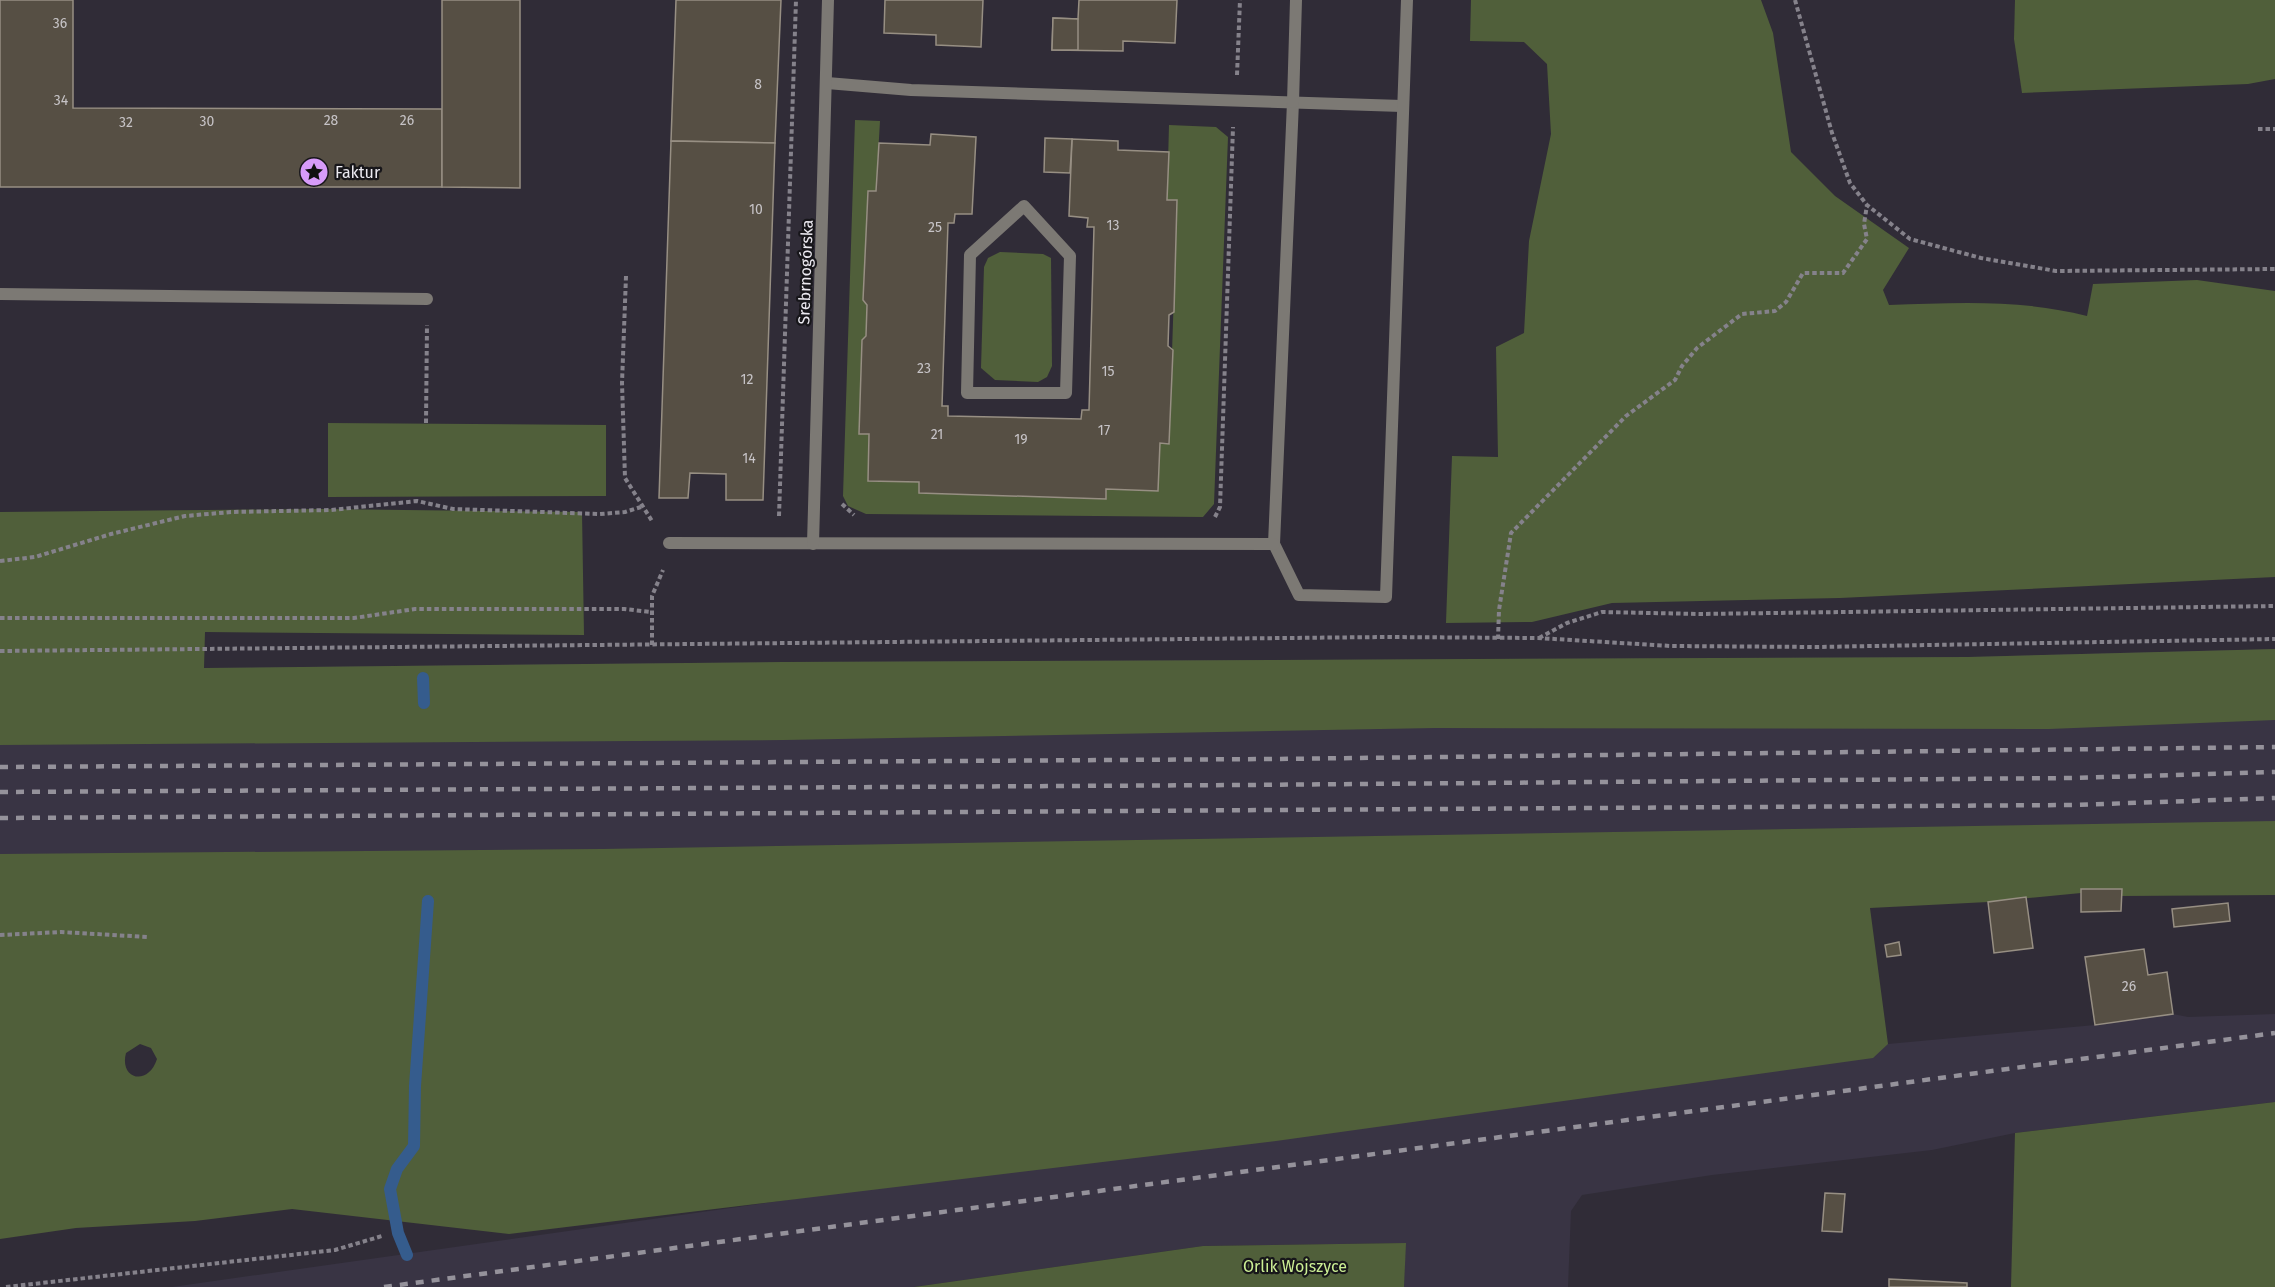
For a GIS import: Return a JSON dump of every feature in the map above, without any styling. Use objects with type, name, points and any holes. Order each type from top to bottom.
[{"type":"street","name":"Srebrnogórska","points":[[813,544],[828,0]]},
{"type":"street","points":[[1296,0],[1274,544],[1299,595],[1386,597],[1407,0]]},
{"type":"street","points":[[827,83],[904,90],[1402,106]]},
{"type":"street","points":[[1024,206],[1070,256],[1066,393],[967,393],[970,255],[1024,206]]},
{"type":"street","points":[[0,294],[427,299]]},
{"type":"street","points":[[669,543],[1274,544]]},
{"type":"path","points":[[778,544],[796,0]]},
{"type":"path","points":[[1234,100],[1240,0]]},
{"type":"path","points":[[1795,0],[1836,143],[1850,183],[1868,205],[1910,239],[1981,258],[2056,271],[2275,268]]},
{"type":"path","points":[[2258,129],[2275,129]]},
{"type":"path","points":[[1498,639],[1499,610],[1511,533],[1626,416],[1675,380],[1682,366],[1697,348],[1742,314],[1775,311],[1786,303],[1803,273],[1843,273],[1867,239],[1864,224],[1868,205]]},
{"type":"path","points":[[626,276],[622,383],[625,477],[641,507],[669,543],[665,565],[652,596],[652,645]]},
{"type":"path","points":[[426,423],[427,299]]},
{"type":"path","points":[[0,561],[35,557],[111,534],[185,516],[231,512],[331,510],[417,501],[453,509],[600,514],[625,512],[641,507]]},
{"type":"path","points":[[1538,638],[1567,623],[1602,612],[1701,614],[2275,606]]},
{"type":"path","points":[[0,618],[354,618],[415,609],[624,609],[651,612]]},
{"type":"path","points":[[0,651],[1385,637],[1538,638],[1671,646],[1805,647],[2275,639]]},
{"type":"path","points":[[0,935],[61,932],[147,937]]},
{"type":"path","points":[[6,1287],[335,1250],[382,1236]]},
{"type":"shaded area","points":[[2275,649],[2275,845],[0,887],[0,670],[783,662],[1968,657]]},
{"type":"shaded area","points":[[2173,1014],[2188,1017],[2275,1014],[2275,1102],[2015,1133],[1932,1150],[1712,1175],[1582,1195],[1571,1211],[1568,1287],[1404,1287],[1405,1243],[1203,1246],[914,1287],[172,1287],[1888,1044],[2095,1025]]},
{"type":"green space","points":[[1471,0],[1761,0],[1773,33],[1791,152],[1835,196],[1909,248],[1883,290],[1889,305],[1964,303],[2013,305],[2087,316],[2093,284],[2197,280],[2275,291],[2275,577],[1840,598],[1612,603],[1532,622],[1446,623],[1452,456],[1498,457],[1496,347],[1524,333],[1529,241],[1551,134],[1547,64],[1524,42],[1470,41]]},
{"type":"green space","points":[[2015,0],[2275,0],[2275,79],[2248,84],[2022,93],[2014,39]]},
{"type":"green space","points":[[855,120],[880,121],[876,191],[868,191],[863,300],[867,305],[866,336],[862,340],[859,433],[869,434],[868,481],[919,482],[919,493],[1105,499],[1106,489],[1160,443],[1169,444],[1177,200],[1167,200],[1169,125],[1216,127],[1228,137],[1214,504],[1203,517],[866,514],[848,506],[843,496]]},
{"type":"green space","points":[[1000,252],[1043,254],[1051,258],[1052,366],[1047,377],[1038,382],[995,380],[981,368],[984,267],[988,258]]},
{"type":"green space","points":[[328,423],[606,425],[606,496],[328,497]]},
{"type":"green space","points":[[321,509],[582,512],[584,635],[205,632],[204,668],[783,662],[1968,657],[2275,649],[2275,720],[2049,729],[1435,728],[784,740],[0,745],[0,512]]},
{"type":"green space","points":[[2275,821],[2275,895],[2122,896],[2122,889],[2082,889],[2081,893],[1988,902],[1870,908],[1888,1044],[1873,1058],[1276,1141],[509,1234],[292,1209],[195,1221],[76,1228],[0,1239],[0,854],[602,849]],"holes":[[[140,1044],[151,1048],[157,1059],[153,1068],[141,1076],[130,1074],[125,1062],[126,1053]]]},
{"type":"green space","points":[[2275,1102],[2275,1287],[2011,1287],[2015,1133]]},
{"type":"green space","name":"Orlik Wojszyce","points":[[1406,1243],[1404,1287],[914,1287],[1203,1246]]},
{"type":"building","points":[[0,0],[73,0],[73,108],[442,109],[442,187],[0,187]]},
{"type":"building","points":[[442,0],[520,0],[520,188],[442,187]]},
{"type":"building","points":[[676,0],[781,0],[775,143],[671,141]]},
{"type":"building","points":[[885,0],[983,0],[981,47],[936,45],[936,35],[884,33]]},
{"type":"building","points":[[1079,0],[1177,0],[1175,43],[1123,41],[1123,51],[1052,50],[1053,18],[1078,19]]},
{"type":"building","points":[[1053,18],[1078,19],[1078,50],[1052,50]]},
{"type":"building","points":[[931,134],[976,137],[972,214],[955,214],[954,223],[948,223],[942,406],[948,406],[948,416],[1081,419],[1082,410],[1089,410],[1094,227],[1087,227],[1088,218],[1069,216],[1072,139],[1118,141],[1118,150],[1169,152],[1167,200],[1177,200],[1174,312],[1169,315],[1168,346],[1173,350],[1169,444],[1160,443],[1158,491],[1106,489],[1106,499],[919,493],[919,482],[868,481],[869,434],[859,434],[862,340],[866,336],[867,305],[863,300],[868,191],[876,191],[879,143],[930,145]]},
{"type":"building","points":[[1045,138],[1072,139],[1070,173],[1044,172]]},
{"type":"building","points":[[671,141],[775,143],[763,500],[726,500],[726,474],[690,473],[688,498],[659,498]]},
{"type":"building","points":[[2081,889],[2122,889],[2121,911],[2081,912]]},
{"type":"building","points":[[2026,897],[2033,948],[1994,953],[1988,902]]},
{"type":"building","points":[[2228,903],[2230,921],[2174,927],[2172,909]]},
{"type":"building","points":[[1899,942],[1901,955],[1887,957],[1885,945]]},
{"type":"building","points":[[2144,949],[2148,975],[2167,972],[2173,1014],[2095,1025],[2085,957]]},
{"type":"building","points":[[1825,1193],[1845,1194],[1842,1232],[1822,1231]]},
{"type":"building","points":[[1889,1279],[1967,1283],[1967,1287],[1889,1287]]},
{"type":"waterway","points":[[423,678],[424,703]]},
{"type":"waterway","points":[[407,1255],[398,1233],[390,1189],[397,1169],[414,1146],[415,1086],[428,901]]},
{"type":"railway","points":[[0,767],[1273,759],[2275,747]]},
{"type":"railway","points":[[0,792],[2074,778],[2275,772]]},
{"type":"railway","points":[[0,818],[2073,805],[2275,798]]},
{"type":"railway","points":[[384,1287],[2275,1033]]},
{"type":"place","name":"Faktur","points":[[314,172]]}]
